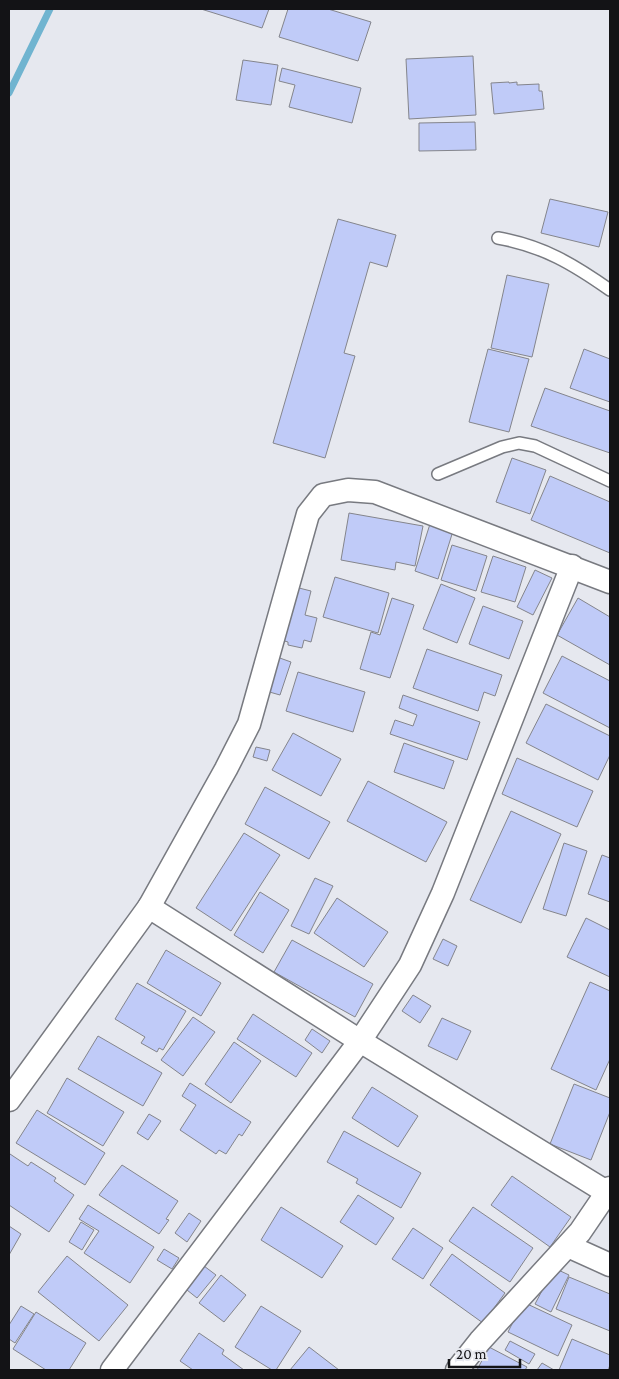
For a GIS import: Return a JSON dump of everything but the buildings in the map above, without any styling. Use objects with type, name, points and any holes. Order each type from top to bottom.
[{"type":"street","points":[[9,1100],[149,907],[226,769],[249,724],[308,514],[323,496],[348,490],[374,492],[610,582]]},
{"type":"street","points":[[112,1370],[360,1041],[410,965],[444,893],[572,566]]},
{"type":"street","points":[[149,907],[360,1041],[609,1191],[580,1232],[480,1341],[457,1370]]},
{"type":"street","points":[[568,1246],[610,1265]]},
{"type":"lane","points":[[498,238],[519,242],[549,253],[576,266],[610,290]]},
{"type":"lane","points":[[438,474],[502,447],[519,443],[535,446],[610,481]]},
{"type":"waterway","points":[[9,93],[50,9]]}]
